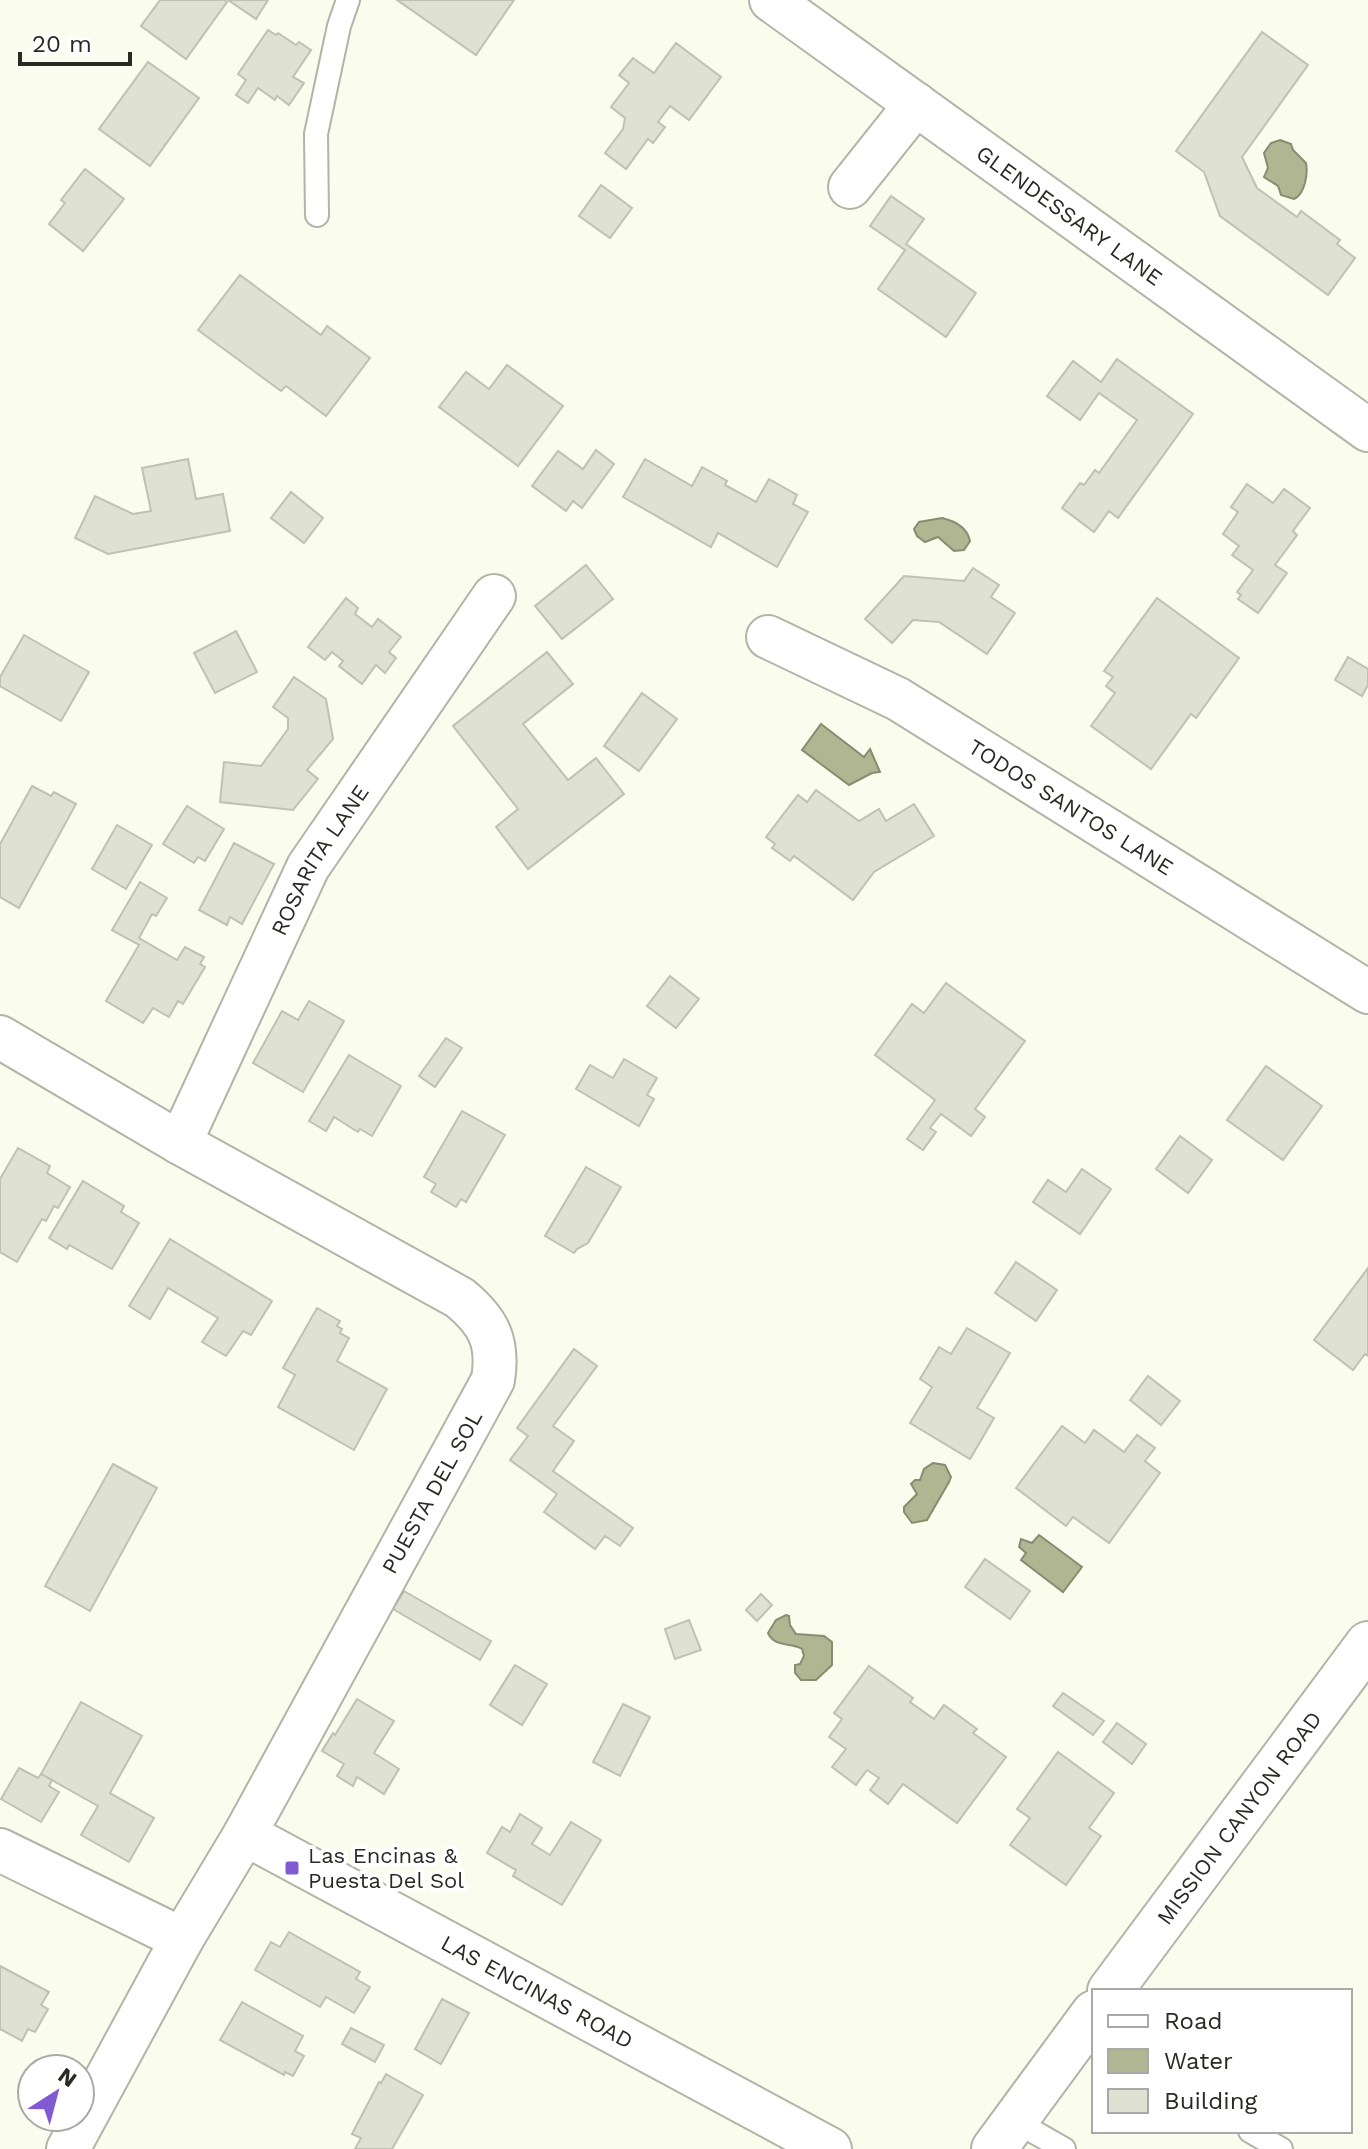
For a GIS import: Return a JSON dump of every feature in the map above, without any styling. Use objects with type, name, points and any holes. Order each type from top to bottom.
[{"type":"street","name":"GLENDESSARY LANE","points":[[771,0],[1368,430]]},
{"type":"street","points":[[850,187],[916,104]]},
{"type":"street","name":"ROSARITA LANE","points":[[180,1143],[308,867],[494,596]]},
{"type":"street","name":"TODOS SANTOS LANE","points":[[768,637],[898,699],[1368,992]]},
{"type":"street","name":"PUESTA DEL SOL","points":[[0,1037],[180,1143],[460,1298],[487,1325],[494,1343],[496,1361],[493,1380],[245,1834],[182,1939],[68,2149]]},
{"type":"street","name":"MISSION CANYON ROAD","points":[[1111,1989],[1368,1644]]},
{"type":"street","name":"LAS ENCINAS ROAD","points":[[245,1834],[830,2149]]},
{"type":"street","points":[[0,1850],[182,1939]]},
{"type":"street","points":[[1004,2135],[1089,2030]]},
{"type":"lane","points":[[317,215],[316,134],[339,26],[348,0]]},
{"type":"lane","points":[[1253,2133],[1281,2149]]},
{"type":"lane","points":[[1004,2135],[1064,2149]]},
{"type":"water","points":[[1280,140],[1291,144],[1306,163],[1305,183],[1294,199],[1281,195],[1278,186],[1264,177],[1268,168],[1264,153],[1271,143]]},
{"type":"water","points":[[942,518],[956,523],[966,532],[970,541],[964,550],[954,551],[938,537],[925,542],[917,536],[914,529],[919,522]]},
{"type":"water","points":[[821,724],[864,757],[870,749],[880,772],[849,785],[802,750]]},
{"type":"water","points":[[933,1463],[945,1465],[951,1477],[927,1520],[912,1523],[904,1512],[904,1507],[917,1494],[911,1484],[920,1480],[924,1469]]},
{"type":"water","points":[[1039,1535],[1082,1567],[1063,1592],[1021,1560],[1026,1553],[1019,1547],[1021,1539],[1032,1543]]},
{"type":"water","points":[[786,1615],[796,1634],[824,1636],[832,1642],[832,1665],[816,1680],[801,1680],[795,1673],[795,1665],[800,1664],[804,1656],[802,1649],[779,1643],[768,1633],[776,1620]]},
{"type":"building","points":[[160,0],[227,2],[186,59],[141,26]]},
{"type":"building","points":[[228,0],[268,0],[256,19]]},
{"type":"building","points":[[397,0],[514,0],[476,55]]},
{"type":"building","points":[[268,30],[311,50],[293,77],[304,83],[289,105],[258,88],[248,103],[236,95],[246,80],[238,74]]},
{"type":"building","points":[[1262,32],[1308,65],[1242,157],[1257,188],[1297,217],[1301,211],[1340,240],[1337,244],[1355,258],[1328,295],[1220,216],[1204,172],[1176,151]]},
{"type":"building","points":[[676,43],[721,77],[689,120],[670,106],[658,122],[665,127],[653,143],[648,139],[626,169],[605,153],[623,129],[625,118],[611,107],[629,83],[619,75],[633,58],[654,73]]},
{"type":"building","points":[[148,62],[199,98],[150,166],[99,129]]},
{"type":"building","points":[[85,169],[124,199],[83,251],[49,224],[65,203],[61,200]]},
{"type":"building","points":[[601,185],[632,208],[610,238],[579,216]]},
{"type":"building","points":[[891,196],[924,219],[906,244],[976,293],[946,337],[878,289],[905,250],[870,226]]},
{"type":"building","points":[[240,275],[321,335],[327,326],[370,358],[326,416],[286,386],[281,391],[198,330]]},
{"type":"building","points":[[1117,359],[1193,414],[1118,518],[1109,511],[1094,532],[1062,508],[1080,483],[1084,485],[1095,470],[1099,473],[1137,420],[1099,393],[1080,420],[1047,396],[1073,361],[1101,382]]},
{"type":"building","points":[[507,365],[563,406],[518,466],[439,407],[466,372],[489,389]]},
{"type":"building","points":[[596,450],[614,464],[582,508],[573,501],[566,511],[532,486],[558,451],[583,469]]},
{"type":"building","points":[[188,459],[196,499],[223,494],[230,531],[108,554],[75,538],[95,496],[133,514],[151,511],[142,468]]},
{"type":"building","points":[[645,459],[692,486],[702,467],[727,481],[725,485],[756,502],[769,479],[797,495],[793,504],[808,512],[777,567],[718,533],[711,547],[623,497]]},
{"type":"building","points":[[1247,484],[1273,503],[1284,489],[1310,508],[1293,531],[1297,535],[1275,565],[1287,573],[1258,613],[1238,599],[1241,595],[1237,592],[1253,570],[1232,555],[1239,546],[1223,534],[1238,512],[1231,507]]},
{"type":"building","points":[[291,492],[323,518],[304,543],[271,518]]},
{"type":"building","points":[[586,565],[613,599],[562,639],[535,606]]},
{"type":"building","points":[[973,568],[999,585],[991,597],[1015,613],[987,654],[939,622],[913,620],[892,643],[865,619],[904,576],[964,581]]},
{"type":"building","points":[[346,598],[358,608],[355,614],[372,627],[378,619],[401,637],[389,652],[396,658],[385,673],[376,665],[362,684],[339,666],[343,661],[332,652],[325,660],[308,647]]},
{"type":"building","points":[[1157,598],[1239,658],[1196,718],[1191,714],[1151,769],[1091,726],[1115,693],[1106,686],[1113,677],[1104,671]]},
{"type":"building","points":[[236,631],[257,672],[215,693],[194,653]]},
{"type":"building","points":[[24,635],[89,672],[61,721],[0,686],[0,677]]},
{"type":"building","points":[[547,652],[573,684],[523,724],[568,780],[596,758],[624,794],[528,869],[496,827],[518,809],[453,726]]},
{"type":"building","points":[[1348,657],[1368,669],[1368,685],[1362,696],[1335,680]]},
{"type":"building","points":[[294,677],[326,699],[333,739],[307,770],[318,779],[293,810],[220,802],[224,762],[261,766],[288,729],[288,718],[273,707]]},
{"type":"building","points":[[642,693],[677,719],[639,771],[604,746]]},
{"type":"building","points":[[32,786],[51,796],[54,792],[76,804],[19,908],[0,897],[0,844]]},
{"type":"building","points":[[816,790],[859,821],[879,809],[886,821],[914,804],[934,836],[874,872],[853,900],[794,856],[790,861],[772,848],[775,844],[766,837],[798,795],[807,802]]},
{"type":"building","points":[[187,806],[224,829],[205,861],[198,857],[194,863],[163,844]]},
{"type":"building","points":[[117,825],[152,845],[126,889],[92,869]]},
{"type":"building","points":[[234,843],[274,864],[242,924],[230,917],[227,925],[199,910]]},
{"type":"building","points":[[140,882],[167,898],[156,916],[152,914],[139,938],[177,960],[185,947],[204,957],[200,964],[205,967],[183,1004],[178,1001],[169,1017],[153,1008],[143,1023],[106,1001],[139,945],[112,930]]},
{"type":"building","points":[[670,976],[699,999],[676,1028],[647,1006]]},
{"type":"building","points":[[946,983],[1025,1041],[975,1109],[985,1117],[971,1136],[941,1114],[930,1128],[936,1132],[923,1150],[907,1139],[935,1100],[875,1055],[912,1004],[924,1013]]},
{"type":"building","points":[[309,1001],[344,1021],[303,1092],[253,1063],[282,1011],[298,1020]]},
{"type":"building","points":[[446,1038],[462,1048],[435,1087],[419,1076]]},
{"type":"building","points":[[349,1055],[401,1086],[372,1136],[360,1129],[358,1132],[334,1117],[326,1131],[309,1121]]},
{"type":"building","points":[[624,1059],[657,1078],[647,1095],[654,1099],[639,1126],[576,1089],[590,1065],[613,1078]]},
{"type":"building","points":[[1266,1066],[1322,1106],[1283,1160],[1227,1120]]},
{"type":"building","points":[[462,1111],[505,1135],[466,1202],[461,1199],[456,1207],[431,1192],[436,1184],[424,1177]]},
{"type":"building","points":[[1180,1136],[1212,1160],[1188,1193],[1156,1169]]},
{"type":"building","points":[[18,1148],[50,1166],[47,1173],[70,1187],[58,1208],[54,1206],[46,1221],[42,1219],[17,1262],[0,1252],[0,1179]]},
{"type":"building","points":[[586,1167],[621,1187],[588,1243],[574,1253],[545,1236]]},
{"type":"building","points":[[1082,1169],[1111,1189],[1080,1234],[1033,1202],[1048,1180],[1066,1192]]},
{"type":"building","points":[[83,1181],[124,1206],[121,1212],[139,1223],[112,1269],[69,1245],[67,1249],[49,1238]]},
{"type":"building","points":[[170,1239],[272,1301],[251,1335],[243,1331],[226,1356],[202,1342],[218,1318],[168,1288],[150,1319],[129,1306]]},
{"type":"building","points":[[1016,1262],[1057,1290],[1036,1321],[995,1293]]},
{"type":"building","points":[[1368,1268],[1368,1356],[1365,1354],[1353,1370],[1314,1340]]},
{"type":"building","points":[[317,1308],[340,1321],[337,1326],[342,1329],[340,1333],[349,1338],[337,1361],[387,1389],[354,1450],[278,1407],[295,1375],[283,1368]]},
{"type":"building","points":[[967,1328],[1010,1353],[977,1408],[994,1418],[970,1459],[910,1423],[932,1387],[920,1379],[939,1347],[951,1354]]},
{"type":"building","points":[[574,1349],[597,1366],[553,1426],[574,1441],[553,1471],[633,1528],[620,1546],[605,1536],[595,1549],[544,1512],[557,1494],[510,1460],[528,1436],[517,1428]]},
{"type":"building","points":[[1148,1376],[1180,1401],[1161,1425],[1130,1400]]},
{"type":"building","points":[[1062,1426],[1085,1443],[1094,1430],[1124,1452],[1137,1435],[1155,1448],[1145,1461],[1160,1473],[1109,1543],[1073,1517],[1066,1526],[1016,1488]]},
{"type":"building","points":[[113,1464],[157,1488],[90,1611],[45,1586]]},
{"type":"building","points":[[985,1559],[1030,1591],[1010,1619],[965,1587]]},
{"type":"building","points":[[404,1591],[491,1641],[480,1660],[393,1609]]},
{"type":"building","points":[[761,1594],[772,1605],[757,1621],[746,1610]]},
{"type":"building","points":[[689,1620],[701,1650],[675,1659],[665,1629]]},
{"type":"building","points":[[515,1665],[547,1684],[522,1725],[490,1705]]},
{"type":"building","points":[[869,1666],[913,1698],[910,1702],[934,1719],[944,1705],[977,1729],[973,1733],[1006,1757],[957,1823],[903,1784],[888,1804],[870,1790],[879,1778],[867,1770],[856,1785],[832,1767],[846,1749],[829,1737],[842,1719],[834,1713]]},
{"type":"building","points":[[1063,1693],[1104,1721],[1093,1735],[1053,1706]]},
{"type":"building","points":[[357,1699],[394,1721],[374,1753],[399,1769],[384,1794],[357,1777],[353,1786],[337,1776],[344,1764],[322,1751]]},
{"type":"building","points":[[81,1702],[142,1736],[110,1793],[154,1818],[129,1862],[81,1835],[98,1806],[41,1774]]},
{"type":"building","points":[[623,1704],[650,1717],[620,1776],[593,1762]]},
{"type":"building","points":[[1117,1723],[1146,1744],[1132,1764],[1103,1742]]},
{"type":"building","points":[[1058,1752],[1114,1793],[1089,1828],[1101,1836],[1066,1885],[1010,1845],[1030,1818],[1017,1809]]},
{"type":"building","points":[[19,1768],[38,1778],[41,1774],[52,1780],[49,1786],[59,1792],[41,1822],[1,1799]]},
{"type":"building","points":[[520,1814],[542,1828],[532,1844],[550,1855],[571,1822],[601,1840],[562,1905],[513,1876],[516,1870],[487,1853],[502,1827],[510,1832]]},
{"type":"building","points":[[289,1932],[360,1972],[356,1979],[370,1987],[354,2013],[326,1997],[320,2007],[255,1970],[271,1942],[280,1947]]},
{"type":"building","points":[[0,1966],[49,1992],[41,2005],[48,2009],[35,2032],[28,2029],[22,2041],[0,2029]]},
{"type":"building","points":[[442,1999],[469,2013],[441,2064],[415,2049]]},
{"type":"building","points":[[242,2002],[303,2036],[295,2051],[304,2056],[293,2076],[285,2072],[284,2075],[220,2040]]},
{"type":"building","points":[[351,2028],[384,2045],[375,2062],[342,2044]]},
{"type":"building","points":[[386,2074],[423,2095],[392,2149],[355,2149],[361,2138],[352,2134]]},
{"type":"place","name":"Las Encinas & Puesta Del Sol","points":[[292,1868]]}]
